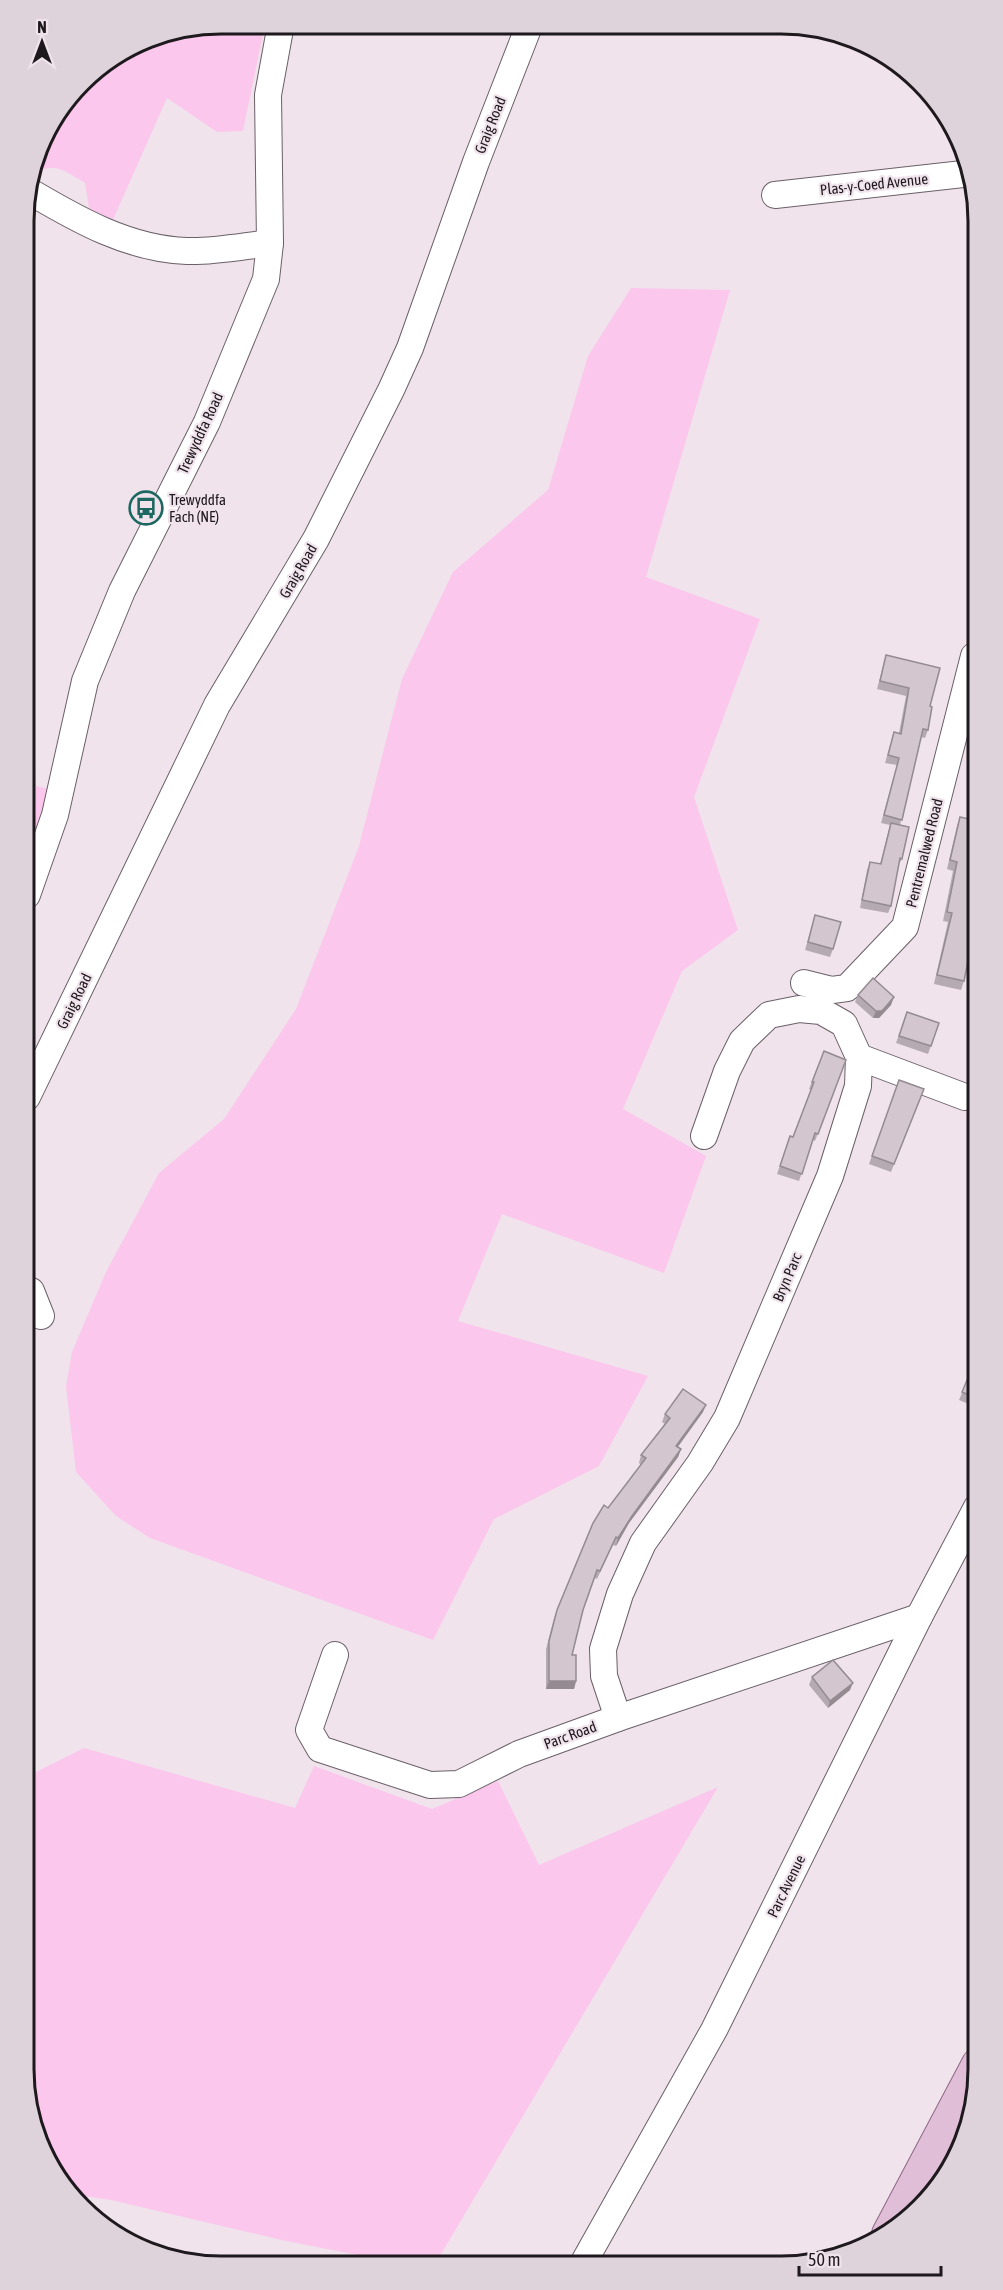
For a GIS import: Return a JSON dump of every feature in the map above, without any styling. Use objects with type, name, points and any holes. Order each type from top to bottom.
[{"type":"main road","points":[[899,2214],[968,2083]]},
{"type":"street","name":"Trewyddfa Road","points":[[35,875],[56,815],[85,681],[122,591],[207,422],[266,279],[270,243],[268,95],[279,34]]},
{"type":"street","name":"Graig Road","points":[[35,1081],[217,705],[316,539],[391,390],[410,348],[476,162],[526,34]]},
{"type":"street","name":"Plas-y-Coed Avenue","points":[[775,195],[962,174]]},
{"type":"street","points":[[36,195],[70,216],[118,238],[155,248],[189,251],[270,243]]},
{"type":"street","name":"Pentremalwed Road","points":[[804,983],[832,990],[847,988],[905,927],[968,680]]},
{"type":"street","name":"Bryn Parc","points":[[618,1718],[604,1676],[603,1649],[620,1594],[644,1543],[700,1463],[727,1418],[830,1176],[858,1086],[859,1057],[844,1024],[821,1011],[799,1009],[769,1015],[742,1041],[727,1071],[704,1136]]},
{"type":"street","points":[[859,1057],[965,1097]]},
{"type":"street","name":"Parc Avenue","points":[[587,2256],[714,2030],[919,1617],[968,1524]]},
{"type":"street","name":"Parc Road","points":[[335,1655],[309,1730],[320,1749],[430,1785],[459,1784],[519,1754],[618,1718],[919,1617]]},
{"type":"shaded area","points":[[221,34],[263,34],[243,131],[217,132],[167,98],[112,222],[89,208],[85,183],[55,168],[42,170],[54,139],[73,108],[89,89],[118,66],[161,44],[173,41]]},
{"type":"shaded area","points":[[631,288],[730,290],[646,577],[760,619],[694,797],[738,930],[682,971],[623,1109],[706,1156],[664,1273],[502,1214],[458,1321],[648,1376],[599,1466],[494,1519],[433,1640],[150,1538],[116,1516],[76,1472],[66,1386],[72,1352],[106,1272],[159,1173],[224,1119],[296,1009],[359,846],[402,679],[453,572],[548,490],[588,356]]},
{"type":"shaded area","points":[[35,754],[36,786],[50,789],[35,839]]},
{"type":"shaded area","points":[[84,1748],[295,1808],[314,1766],[432,1809],[498,1781],[539,1865],[718,1787],[440,2256],[363,2256],[85,2196],[73,2182],[49,2140],[36,2093],[34,2069],[34,1773]]},
{"type":"building","points":[[886,655],[940,668],[930,706],[932,707],[928,730],[923,729],[902,820],[884,815],[899,758],[888,755],[894,732],[901,734],[909,688],[880,681]]},
{"type":"building","points":[[960,817],[968,819],[968,961],[964,981],[937,975],[952,913],[947,912],[957,862],[950,860]]},
{"type":"building","points":[[891,823],[909,827],[902,859],[900,858],[891,906],[862,900],[870,862],[881,864]]},
{"type":"building","points":[[815,915],[841,922],[833,949],[808,942]]},
{"type":"building","points":[[873,978],[894,997],[882,1011],[876,1011],[858,995]]},
{"type":"building","points":[[907,1012],[939,1023],[931,1046],[899,1036]]},
{"type":"building","points":[[824,1051],[846,1060],[818,1134],[815,1133],[802,1174],[780,1166]]},
{"type":"building","points":[[899,1080],[924,1089],[894,1164],[872,1156]]},
{"type":"building","points":[[968,1378],[968,1395],[962,1392]]},
{"type":"building","points":[[683,1389],[706,1405],[676,1446],[681,1449],[618,1538],[616,1537],[600,1571],[597,1570],[583,1610],[572,1655],[576,1655],[576,1681],[549,1681],[549,1641],[557,1610],[593,1523],[604,1505],[608,1508],[646,1458],[641,1455],[670,1418],[665,1414]]},
{"type":"building","points":[[833,1660],[853,1683],[830,1701],[812,1677]]},
{"type":"place","name":"Trewyddfa Fach (NE)","points":[[146,508]]}]
